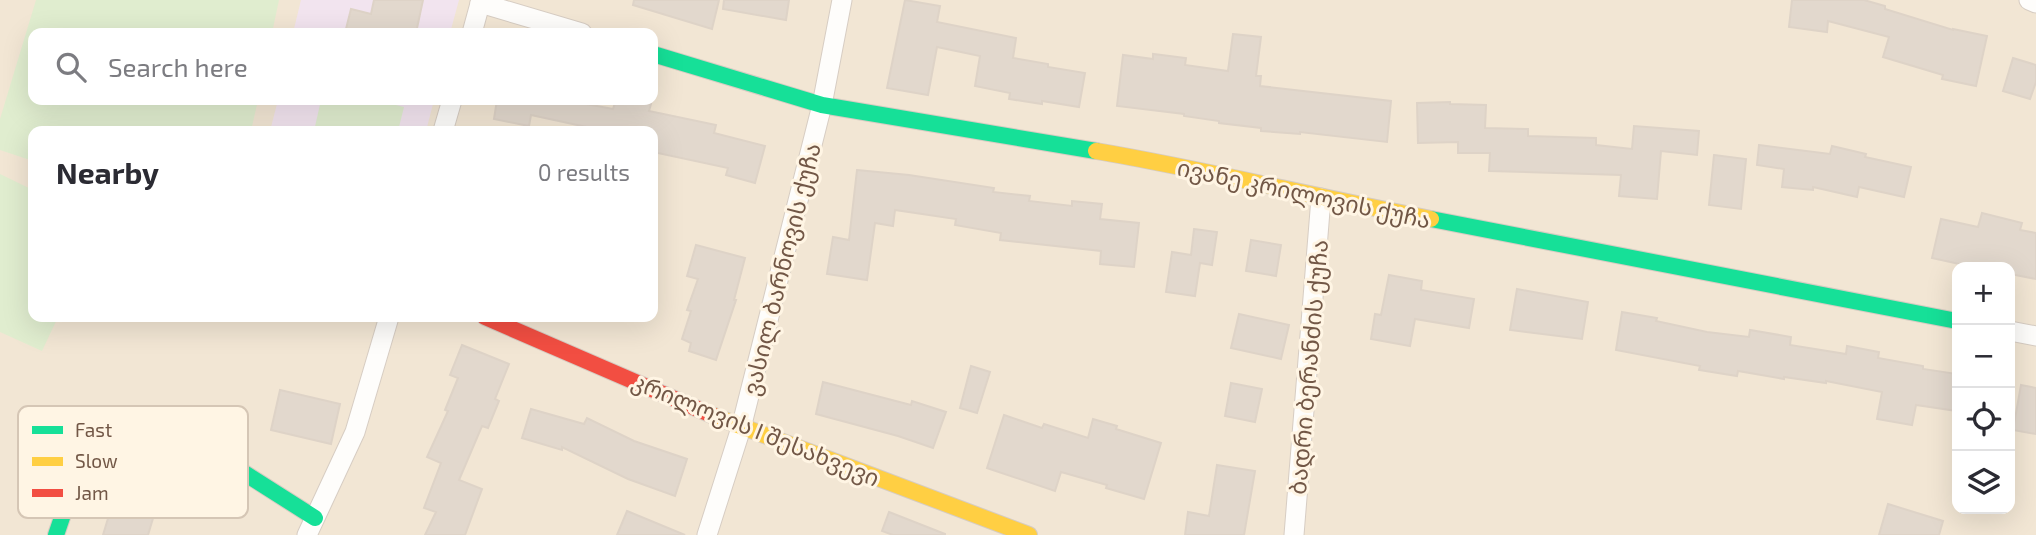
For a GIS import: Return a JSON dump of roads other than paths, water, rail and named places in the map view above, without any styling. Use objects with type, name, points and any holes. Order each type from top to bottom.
[{"type":"street","name":"ვასილ ბარნოვის ქუჩა","points":[[707,535],[741,428],[822,105],[842,0]]},
{"type":"street","points":[[2029,0],[2036,3]]},
{"type":"street","points":[[473,28],[481,1],[566,28]]},
{"type":"street","name":"ივანე კრილოვის ქუჩა","points":[[658,56],[822,105],[1148,160],[1321,198],[1952,320]]},
{"type":"street","points":[[445,126],[451,105]]},
{"type":"street","name":"ბადრი ბერანძის ქუჩა","points":[[1294,535],[1321,198]]},
{"type":"street","points":[[248,481],[311,526],[355,432],[388,322]]},
{"type":"street","name":"კრილოვის I შესახვევი","points":[[497,322],[741,428],[1029,535]]},
{"type":"street","points":[[2015,332],[2036,336]]},
{"type":"street","points":[[56,535],[62,518]]}]
